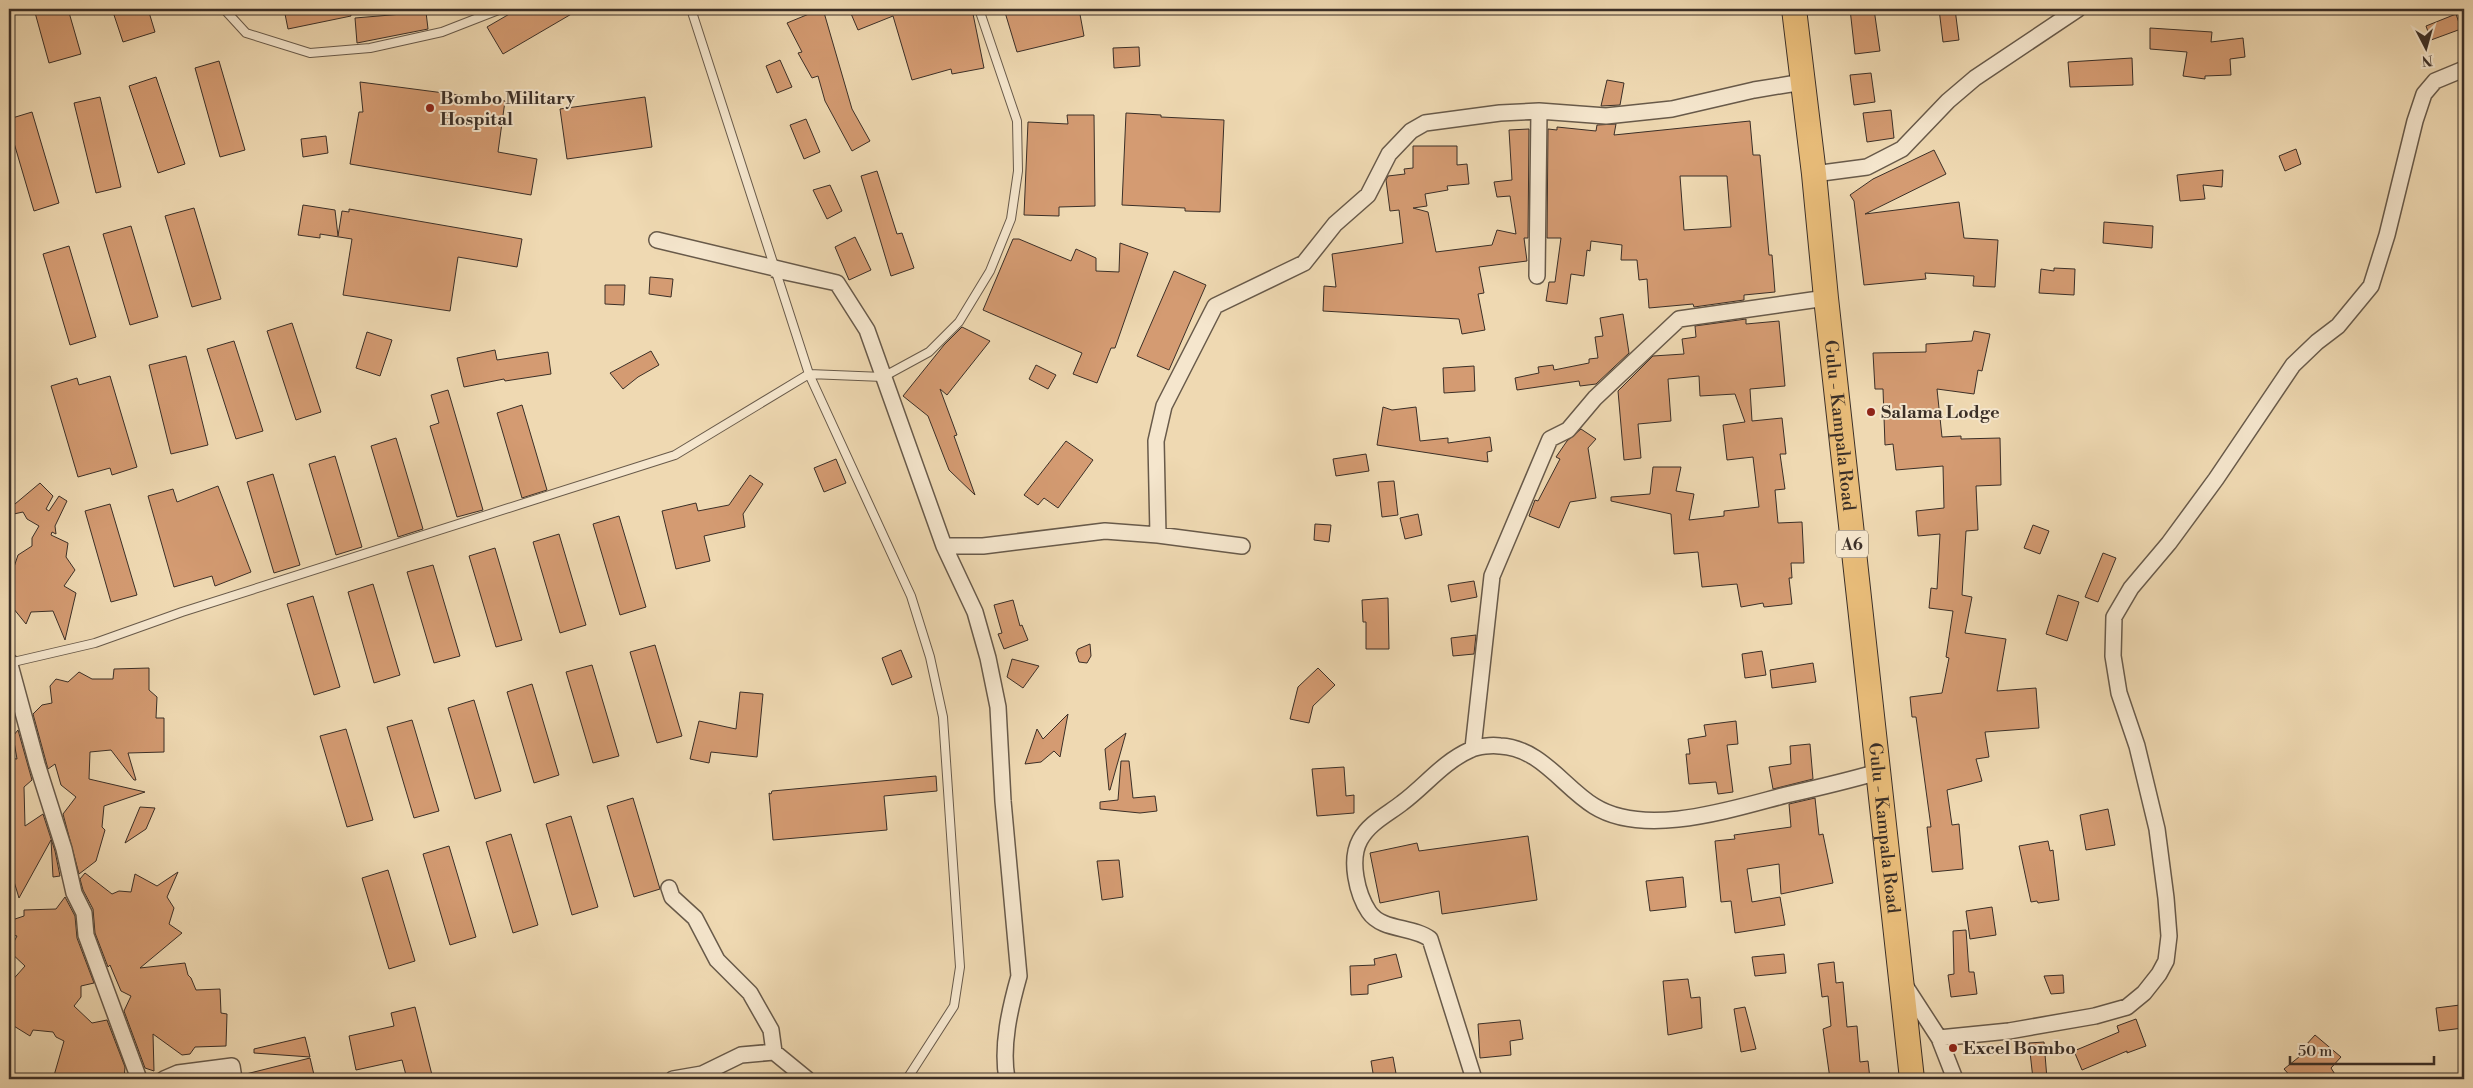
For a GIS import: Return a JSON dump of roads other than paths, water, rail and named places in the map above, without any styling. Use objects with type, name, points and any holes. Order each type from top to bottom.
[{"type":"main road","name":"Gulu - Kampala Road","points":[[1794,9],[1814,174],[1912,1079]]},
{"type":"street","points":[[1814,174],[1867,167],[1896,152],[1948,101],[1975,78],[2078,9]]},
{"type":"street","points":[[1939,1038],[2009,1031],[2095,1016],[2127,1007],[2144,993],[2159,974],[2166,961],[2169,936],[2166,898],[2157,829],[2137,746],[2119,693],[2113,656],[2114,616],[2130,588],[2169,543],[2216,479],[2293,365],[2317,342],[2338,326],[2371,286],[2387,235],[2415,120],[2424,94],[2435,81],[2464,69]]},
{"type":"street","points":[[1158,535],[1156,441],[1164,406],[1215,306],[1304,263],[1335,224],[1368,196],[1389,154],[1411,131],[1425,123],[1500,113],[1539,112],[1606,116],[1672,109],[1754,90],[1802,82]]},
{"type":"street","points":[[1536,276],[1539,112]]},
{"type":"street","points":[[656,240],[837,283],[867,330],[944,546],[974,612],[988,658],[998,707],[1003,801],[1019,976],[1012,1000],[1008,1028],[1004,1064],[1006,1079]]},
{"type":"street","points":[[776,270],[837,283]]},
{"type":"street","points":[[1473,748],[1492,576],[1550,439],[1568,430],[1595,398],[1679,319],[1826,298]]},
{"type":"street","points":[[944,546],[983,546],[1105,531],[1158,535],[1242,546]]},
{"type":"street","points":[[9,662],[37,764],[64,849],[74,893],[84,913],[86,935],[139,1079]]},
{"type":"street","points":[[1474,1079],[1430,939],[1422,934],[1376,920],[1369,912],[1361,895],[1355,861],[1360,840],[1379,818],[1402,803],[1447,762],[1473,748],[1501,746],[1528,754],[1550,769],[1594,806],[1616,816],[1647,820],[1689,817],[1733,809],[1878,772]]},
{"type":"street","points":[[669,888],[672,897],[695,918],[717,960],[750,993],[771,1030],[774,1052],[807,1079]]},
{"type":"street","points":[[1900,977],[1939,1038],[1955,1079]]},
{"type":"street","points":[[673,1079],[702,1074],[741,1055],[774,1052]]},
{"type":"street","points":[[164,1079],[178,1073],[232,1066],[234,1079]]},
{"type":"lane","points":[[224,9],[246,33],[310,53],[370,48],[442,32],[501,9]]},
{"type":"lane","points":[[691,9],[810,374],[911,596],[930,657],[944,717],[960,967],[954,1006],[907,1079]]},
{"type":"lane","points":[[9,662],[95,643],[182,612],[675,455],[810,374],[883,377],[929,352],[959,322],[990,271],[1011,219],[1018,171],[1017,121],[979,9]]},
{"type":"place","name":"Bombo Military Hospital","points":[[430,108]]},
{"type":"place","name":"Salama Lodge","points":[[1871,412]]},
{"type":"place","name":"Excel Bombo","points":[[1953,1048]]}]
